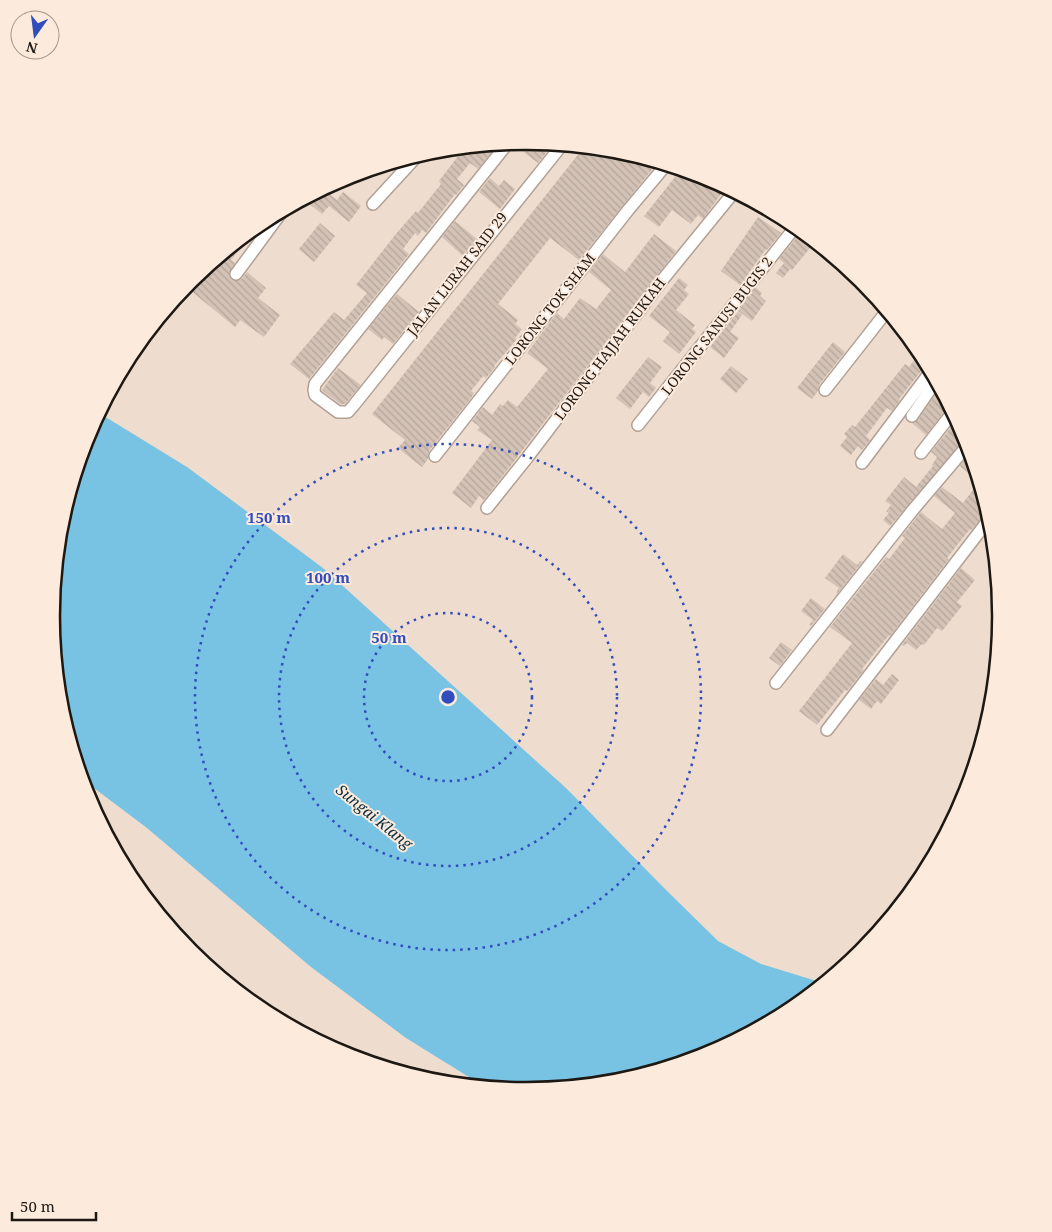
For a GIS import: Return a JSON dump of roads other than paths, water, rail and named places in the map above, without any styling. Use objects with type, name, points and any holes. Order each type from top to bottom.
[{"type":"street","name":"JALAN LURAH SAID 29","points":[[502,151],[315,384],[315,394],[338,412],[348,412],[354,405],[557,151]]},
{"type":"street","points":[[374,204],[409,165]]},
{"type":"street","name":"LORONG TOK SHAM","points":[[435,456],[661,170]]},
{"type":"street","name":"LORONG HAJJAH RUKIAH","points":[[487,508],[664,278],[730,197]]},
{"type":"street","points":[[236,274],[272,225]]},
{"type":"street","name":"LORONG SANUSI BUGIS 2","points":[[638,425],[791,233]]},
{"type":"street","points":[[825,390],[883,317]]},
{"type":"street","points":[[862,463],[926,377]]},
{"type":"street","points":[[912,416],[932,387]]},
{"type":"street","points":[[920,453],[948,418]]},
{"type":"street","points":[[776,682],[912,511],[962,452]]},
{"type":"street","points":[[827,730],[983,527]]},
{"type":"water","name":"Sungai Klang","points":[[105,417],[187,467],[323,568],[567,789],[718,941],[761,964],[816,981],[759,1020],[732,1034],[704,1047],[647,1066],[587,1078],[556,1081],[526,1082],[472,1079],[406,1038],[311,967],[147,828],[92,787],[76,737],[64,677],[60,616],[64,555],[76,495],[95,438]]}]
